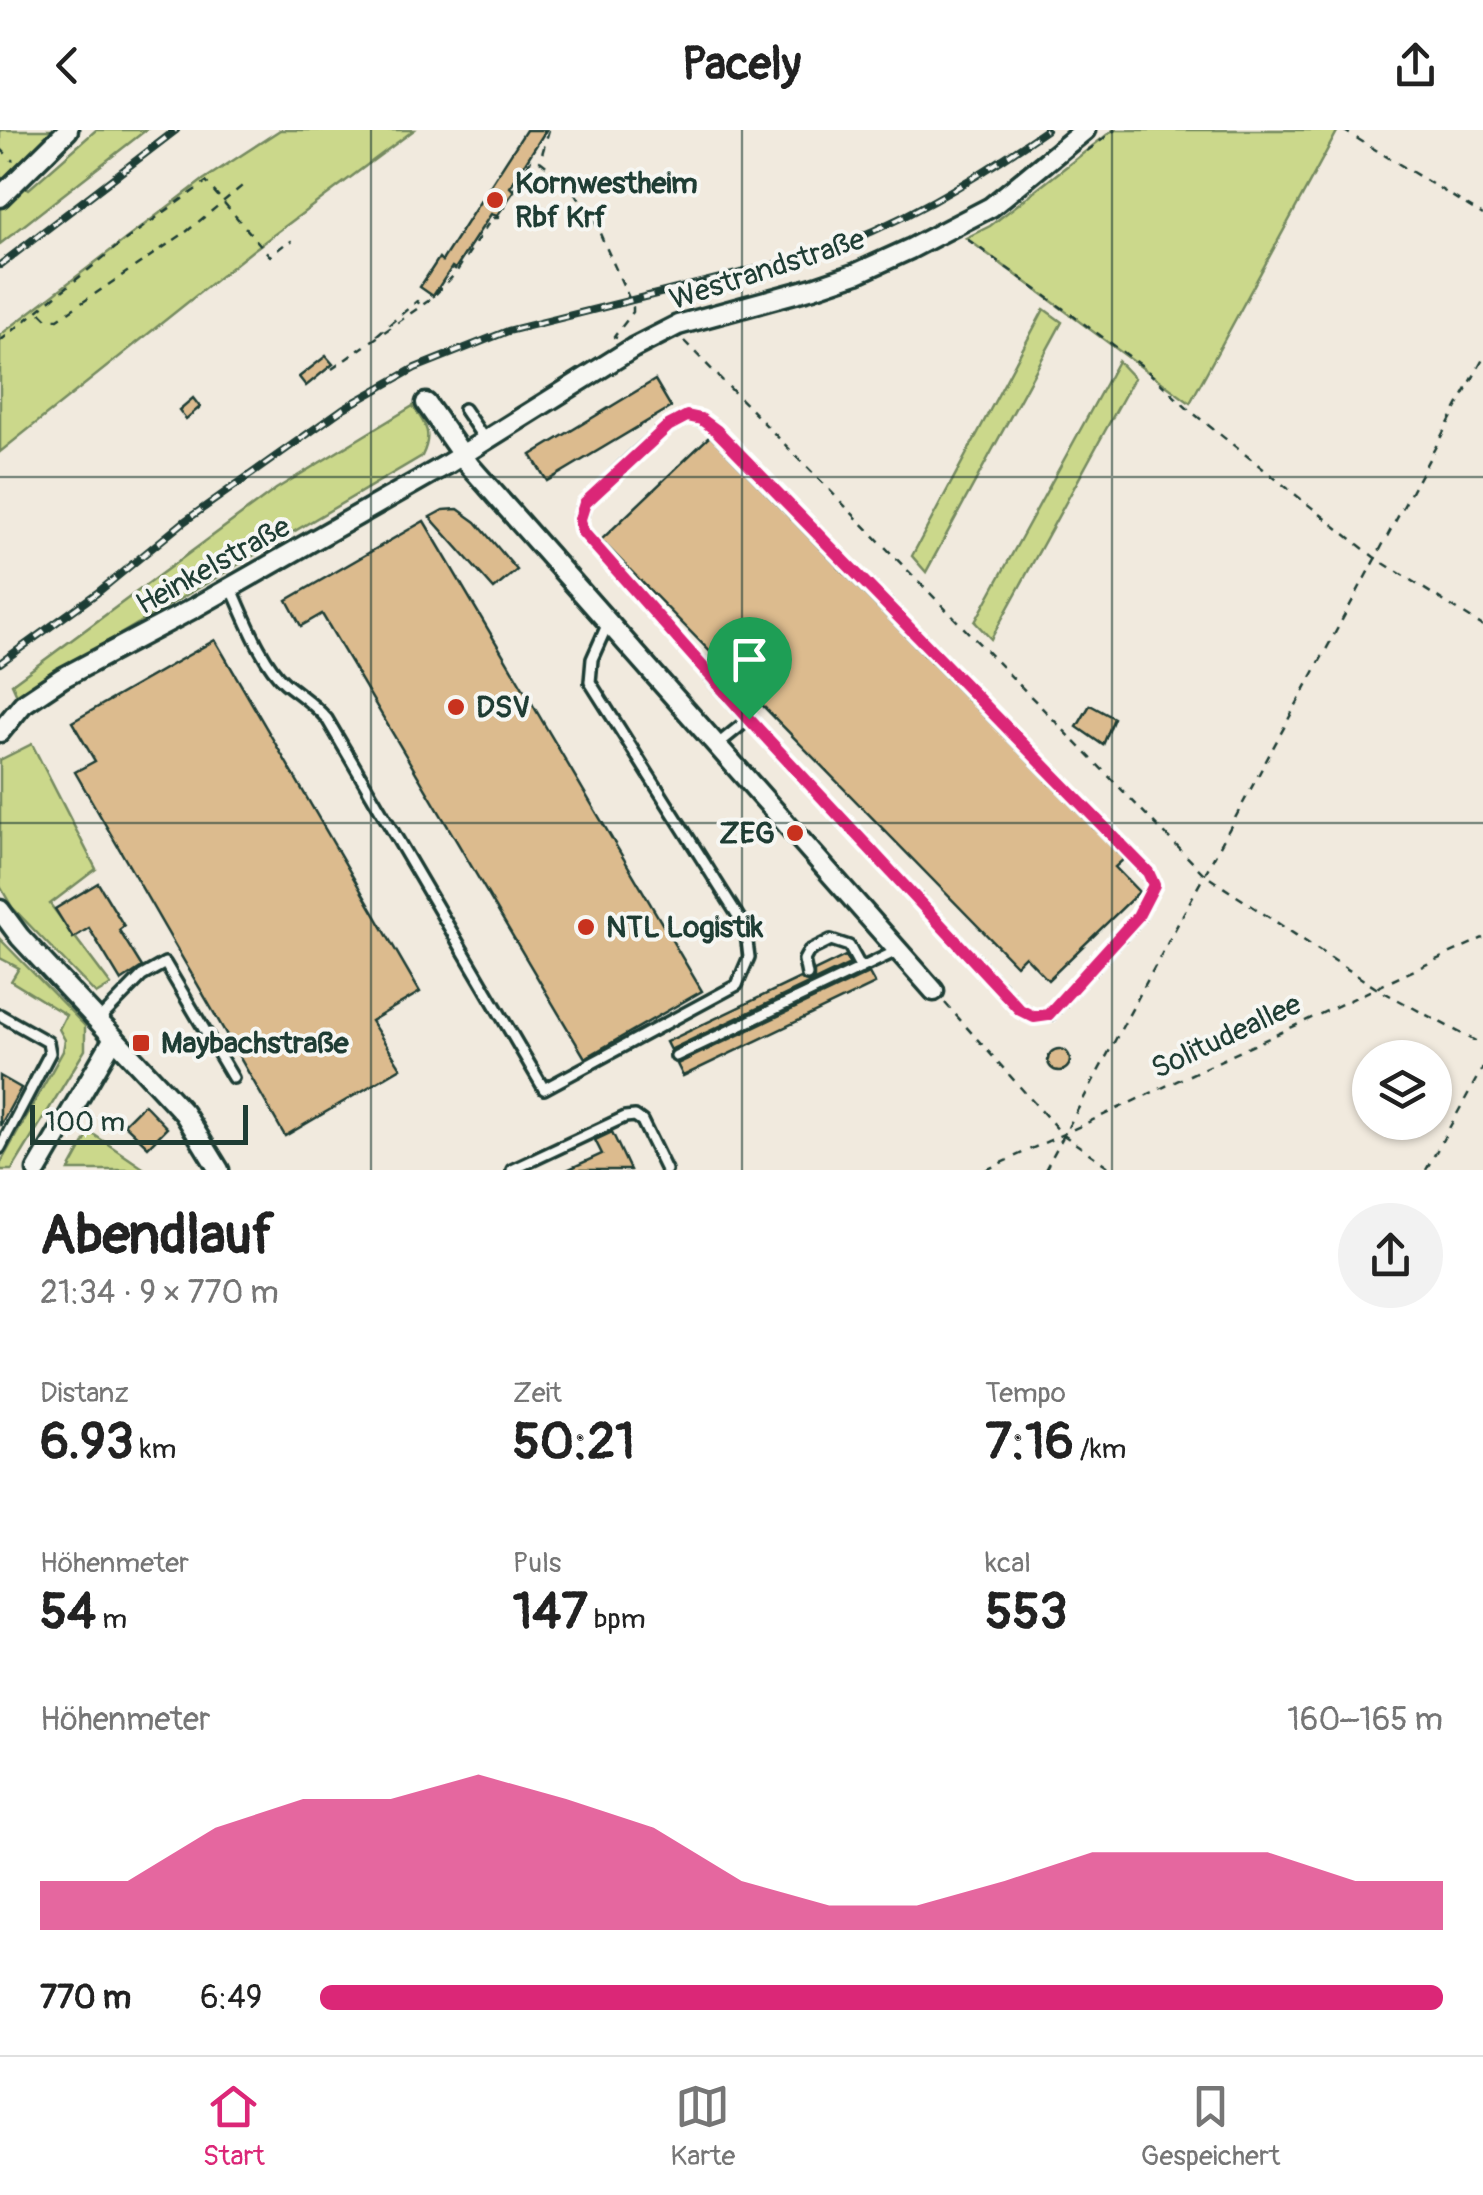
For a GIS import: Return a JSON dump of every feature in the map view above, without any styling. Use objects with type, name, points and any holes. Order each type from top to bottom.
[{"type":"street","points":[[0,197],[68,130]]},
{"type":"street","name":"Westrandstraße","points":[[462,456],[624,353],[678,324],[857,273],[957,225],[991,206],[1084,130]]},
{"type":"street","points":[[426,404],[462,456],[934,990]]},
{"type":"street","name":"Heinkelstraße","points":[[0,732],[23,704],[62,678],[462,456]]},
{"type":"street","points":[[2,918],[184,1113],[219,1170]]},
{"type":"street","points":[[37,1170],[114,1038]]},
{"type":"lane","points":[[464,409],[486,440]]},
{"type":"lane","points":[[687,416],[701,419],[716,430],[1148,872],[1154,885],[1149,899],[1048,1015],[1034,1017],[1020,1010],[749,719],[582,531],[580,519],[585,503],[668,426],[687,416]]},
{"type":"lane","points":[[231,587],[284,682],[303,693],[327,719],[544,1088],[737,985],[749,957],[744,926],[608,712],[589,675],[608,622]]},
{"type":"lane","points":[[717,746],[749,719]]},
{"type":"lane","points":[[807,975],[804,960],[830,940],[848,946],[860,968]]},
{"type":"lane","points":[[676,1056],[899,950]]},
{"type":"lane","points":[[98,1021],[142,976],[164,963],[233,1078]]},
{"type":"lane","points":[[0,1015],[48,1042],[50,1052],[0,1148]]},
{"type":"lane","points":[[512,1170],[625,1116],[635,1116],[642,1121],[666,1170]]},
{"type":"path","points":[[540,161],[549,130]]},
{"type":"path","points":[[1344,130],[1483,214]]},
{"type":"path","points":[[332,369],[421,306],[456,274],[492,218],[498,218],[531,160],[540,161],[566,181],[593,218],[634,312],[614,337],[624,353]]},
{"type":"path","points":[[0,341],[124,240],[206,182],[270,256],[292,242]]},
{"type":"path","points":[[39,311],[47,319],[58,319],[186,232],[247,182]]},
{"type":"path","points":[[957,225],[966,238],[1141,365],[1188,409],[1374,557],[1483,626]]},
{"type":"path","points":[[374,338],[417,301],[421,306]]},
{"type":"path","points":[[683,340],[1205,875],[1376,988],[1483,1046]]},
{"type":"path","points":[[1045,1170],[1483,359]]},
{"type":"path","name":"Solitudeallee","points":[[986,1170],[1483,938]]},
{"type":"path","points":[[934,990],[1062,1134],[1113,1170]]},
{"type":"path","points":[[1426,1170],[1483,1067]]},
{"type":"green space","points":[[0,130],[55,130],[0,187]]},
{"type":"green space","points":[[96,130],[146,130],[0,244],[0,206],[22,184],[29,189]]},
{"type":"green space","points":[[280,130],[414,130],[252,251],[0,452],[0,335],[203,180]]},
{"type":"green space","points":[[1113,130],[1338,130],[1190,403],[966,238],[990,226]]},
{"type":"green space","points":[[1044,309],[1062,322],[926,572],[912,556]]},
{"type":"green space","points":[[1118,361],[1134,378],[991,639],[975,622]]},
{"type":"green space","points":[[413,406],[426,430],[422,456],[17,695],[12,684],[276,489]]},
{"type":"green space","points":[[32,744],[96,869],[50,904],[111,985],[96,994],[12,907],[0,886],[0,760]]},
{"type":"green space","points":[[0,939],[85,1026],[85,1050],[12,1170],[0,1170],[0,1164],[63,1051],[65,1040],[59,1029],[66,1015],[11,981],[19,968],[0,958]]},
{"type":"green space","points":[[90,1132],[146,1170],[69,1170]]},
{"type":"building","points":[[526,130],[546,130],[510,187],[514,191],[497,216],[491,214],[433,296],[420,287],[439,258],[442,261]]},
{"type":"building","points":[[326,356],[333,364],[306,386],[299,377]]},
{"type":"building","points":[[655,380],[671,407],[547,481],[531,455]]},
{"type":"building","points":[[193,398],[200,407],[186,419],[179,410]]},
{"type":"building","points":[[710,436],[1124,859],[1115,867],[1139,892],[1048,980],[1025,956],[1016,965],[601,540]]},
{"type":"building","points":[[458,509],[476,522],[517,570],[494,589],[430,517],[443,510]]},
{"type":"building","points":[[424,521],[702,991],[585,1058],[322,614],[301,626],[287,600]]},
{"type":"building","points":[[215,640],[420,992],[371,1021],[401,1068],[285,1136],[75,772],[95,761],[72,722]]},
{"type":"building","points":[[1090,705],[1114,718],[1103,745],[1077,727]]},
{"type":"building","points":[[98,883],[124,926],[119,930],[142,967],[121,981],[89,928],[73,938],[55,909]]},
{"type":"building","points":[[845,956],[850,964],[670,1050],[666,1042],[800,978],[810,983],[814,971]]},
{"type":"building","points":[[869,973],[875,984],[683,1076],[677,1064]]},
{"type":"building","points":[[1059,1049],[1067,1052],[1067,1068],[1059,1071],[1051,1068],[1048,1060],[1051,1052]]},
{"type":"building","points":[[0,1076],[21,1088],[0,1126]]},
{"type":"building","points":[[144,1104],[167,1128],[148,1147],[124,1124]]},
{"type":"building","points":[[612,1132],[630,1170],[567,1170],[602,1154],[595,1140]]},
{"type":"railway","points":[[0,265],[176,130]]},
{"type":"railway","points":[[0,663],[97,593],[185,521],[344,408],[415,368],[508,331],[813,255],[845,243],[934,201],[1046,130]]},
{"type":"place","name":"Kornwestheim Rbf Krf","points":[[495,200]]},
{"type":"place","name":"DSV","points":[[456,707]]},
{"type":"place","name":"ZEG","points":[[795,833]]},
{"type":"place","name":"NTL Logistik","points":[[586,927]]},
{"type":"place","name":"Maybachstraße","points":[[141,1043]]},
{"type":"route","points":[[687,416],[701,419],[716,430],[1148,872],[1154,885],[1149,899],[1048,1015],[1034,1017],[1020,1010],[749,719],[582,531],[580,519],[585,503],[668,426],[687,416]]}]
